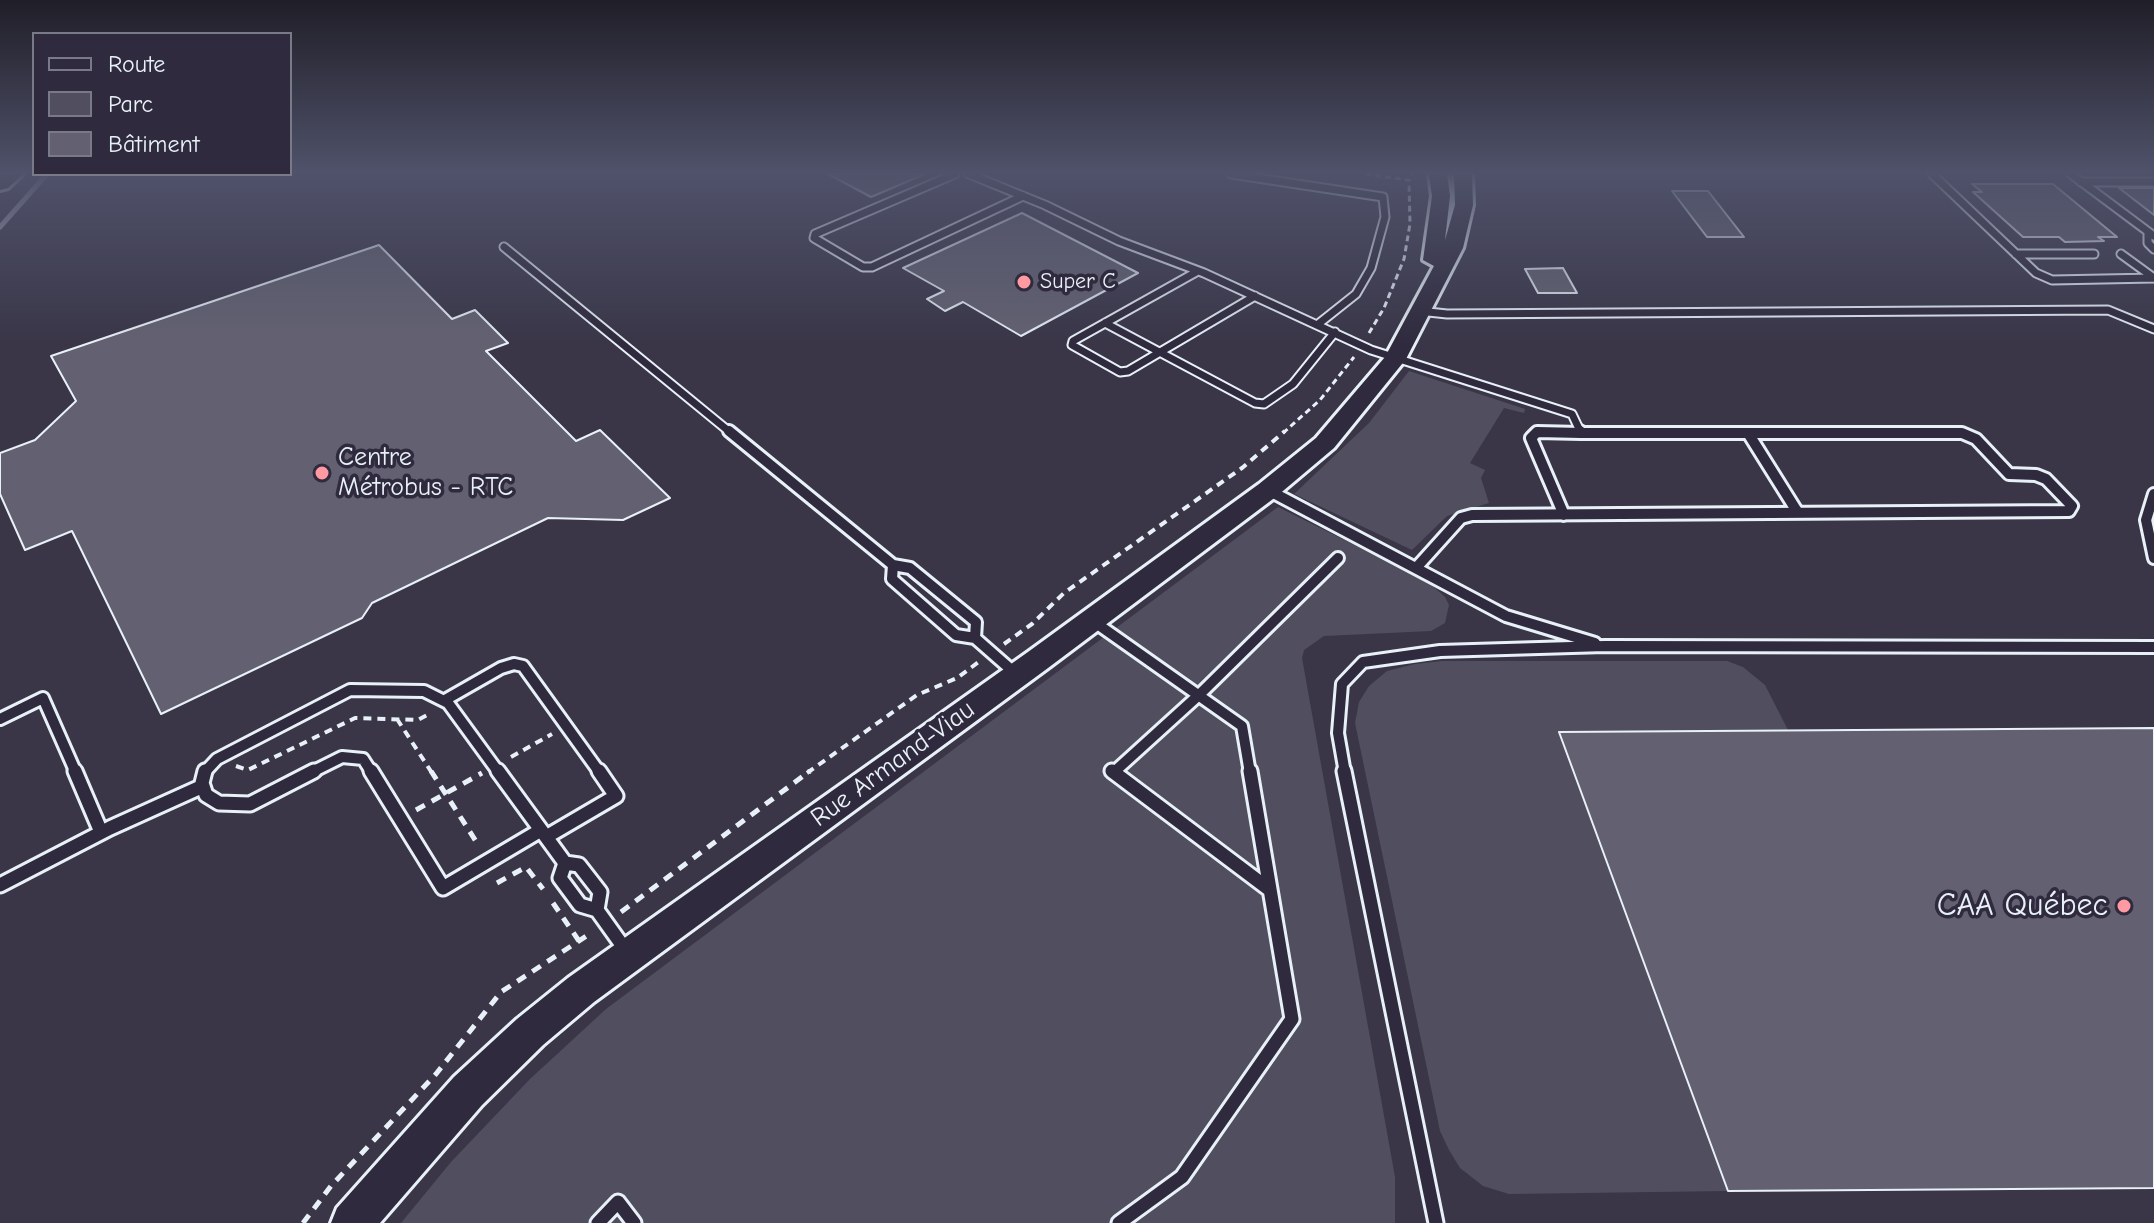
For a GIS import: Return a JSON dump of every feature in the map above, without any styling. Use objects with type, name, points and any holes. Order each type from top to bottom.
[{"type":"street","name":"Rue Armand-Viau","points":[[1421,306],[1438,231]]},
{"type":"street","name":"Rue Armand-Viau","points":[[352,1223],[468,1091],[530,1032],[617,938],[1018,675],[1268,490],[1325,443],[1395,359],[1453,248],[1457,231]]},
{"type":"lane","points":[[822,231],[814,238],[863,267],[872,267],[948,231]]},
{"type":"lane","points":[[1098,231],[1198,271],[1395,359],[1572,414],[1581,433]]},
{"type":"lane","points":[[1317,325],[1356,294],[1371,268],[1381,231]]},
{"type":"lane","points":[[1992,231],[2036,273],[2052,280],[2154,278],[2121,254]]},
{"type":"lane","points":[[2151,235],[2148,243],[2154,249]]},
{"type":"lane","points":[[504,247],[893,565],[910,568],[976,622],[975,638]]},
{"type":"lane","points":[[2016,254],[2094,254]]},
{"type":"lane","points":[[1198,271],[1073,341],[1072,345],[1120,372],[1128,371],[1255,296]]},
{"type":"lane","points":[[1421,306],[1447,314],[2108,310],[2154,329]]},
{"type":"lane","points":[[1105,323],[1255,403],[1264,404],[1293,384],[1335,332]]},
{"type":"lane","points":[[1416,568],[1461,518],[1472,515],[1564,515],[2069,511],[2072,506],[2046,479],[2036,475],[2009,474],[1976,439],[1962,433],[1537,432],[1531,438],[1564,515]]},
{"type":"lane","points":[[1748,433],[1798,513]]},
{"type":"lane","points":[[1268,490],[1506,616],[1605,646]]},
{"type":"lane","points":[[2154,494],[2146,520],[2154,558]]},
{"type":"lane","points":[[1270,890],[1111,772],[1200,694],[1338,558]]},
{"type":"lane","points":[[893,565],[892,579],[956,635],[975,638],[1018,675]]},
{"type":"lane","points":[[1092,620],[1242,726],[1292,1019],[1182,1177],[1119,1223]]},
{"type":"lane","points":[[1436,1223],[1351,815],[1338,733],[1342,684],[1363,662],[1440,651],[1605,646],[2154,647]]},
{"type":"lane","points":[[445,700],[501,668],[514,664],[523,666],[616,796],[543,833],[443,888],[363,759],[342,757],[250,804],[219,803],[206,795],[203,786],[205,771],[217,759],[350,690],[424,691],[445,700],[543,833],[565,863],[579,865],[600,892],[597,910]]},
{"type":"lane","points":[[0,719],[43,698],[101,832]]},
{"type":"lane","points":[[0,885],[101,832],[203,786]]},
{"type":"lane","points":[[565,863],[560,878],[580,905],[597,910],[617,938]]},
{"type":"lane","points":[[598,1223],[618,1202],[634,1223]]},
{"type":"path","points":[[1024,630],[1064,593],[1242,468],[1320,400],[1362,345],[1384,308],[1404,259],[1409,231]]},
{"type":"path","points":[[303,1223],[331,1186],[436,1074],[501,992],[579,941],[617,938],[769,800],[917,695],[960,676]]},
{"type":"path","points":[[233,761],[237,769],[248,770],[355,718],[418,720],[431,713]]},
{"type":"path","points":[[397,718],[481,848]]},
{"type":"path","points":[[527,748],[539,742]]},
{"type":"path","points":[[400,819],[454,788]]},
{"type":"path","points":[[499,881],[520,868],[528,868],[579,941]]},
{"type":"green space","points":[[1409,371],[1525,409],[1524,413],[1504,408],[1470,463],[1485,470],[1481,478],[1489,503],[1447,516],[1412,550],[1294,494],[1369,423]]},
{"type":"green space","points":[[1278,507],[1427,581],[1445,597],[1449,605],[1445,623],[1431,631],[1324,636],[1304,650],[1302,658],[1395,1177],[1395,1223],[401,1223],[451,1162],[530,1079],[606,1009]]},
{"type":"green space","points":[[1442,661],[1727,661],[1743,667],[1765,685],[1788,730],[1559,732],[1728,1191],[1509,1194],[1483,1186],[1460,1168],[1449,1150],[1440,1131],[1355,723],[1359,702],[1369,686],[1387,671]]},
{"type":"building","name":"Super C","points":[[983,231],[1057,231],[1138,273],[1021,336],[963,302],[945,311],[927,299],[944,291],[903,268]]},
{"type":"building","points":[[1702,231],[1739,231],[1744,237],[1707,237]]},
{"type":"building","points":[[2016,231],[2110,231],[2117,237],[2098,237],[2104,241],[2065,242],[2059,237],[2023,237]]},
{"type":"building","name":"Centre Métrobus - RTC","points":[[379,245],[452,319],[475,310],[508,343],[486,351],[576,441],[600,430],[670,498],[623,520],[548,518],[372,603],[362,618],[161,714],[72,531],[25,550],[0,494],[0,453],[35,440],[76,401],[51,356]]},
{"type":"building","points":[[1563,268],[1577,293],[1538,293],[1525,269]]},
{"type":"building","points":[[2154,728],[2154,1188],[1728,1191],[1559,732]]},
{"type":"place","name":"Super C","points":[[1024,282]]},
{"type":"place","name":"Centre Métrobus - RTC","points":[[322,473]]},
{"type":"place","name":"CAA Québec","points":[[2124,906]]}]
